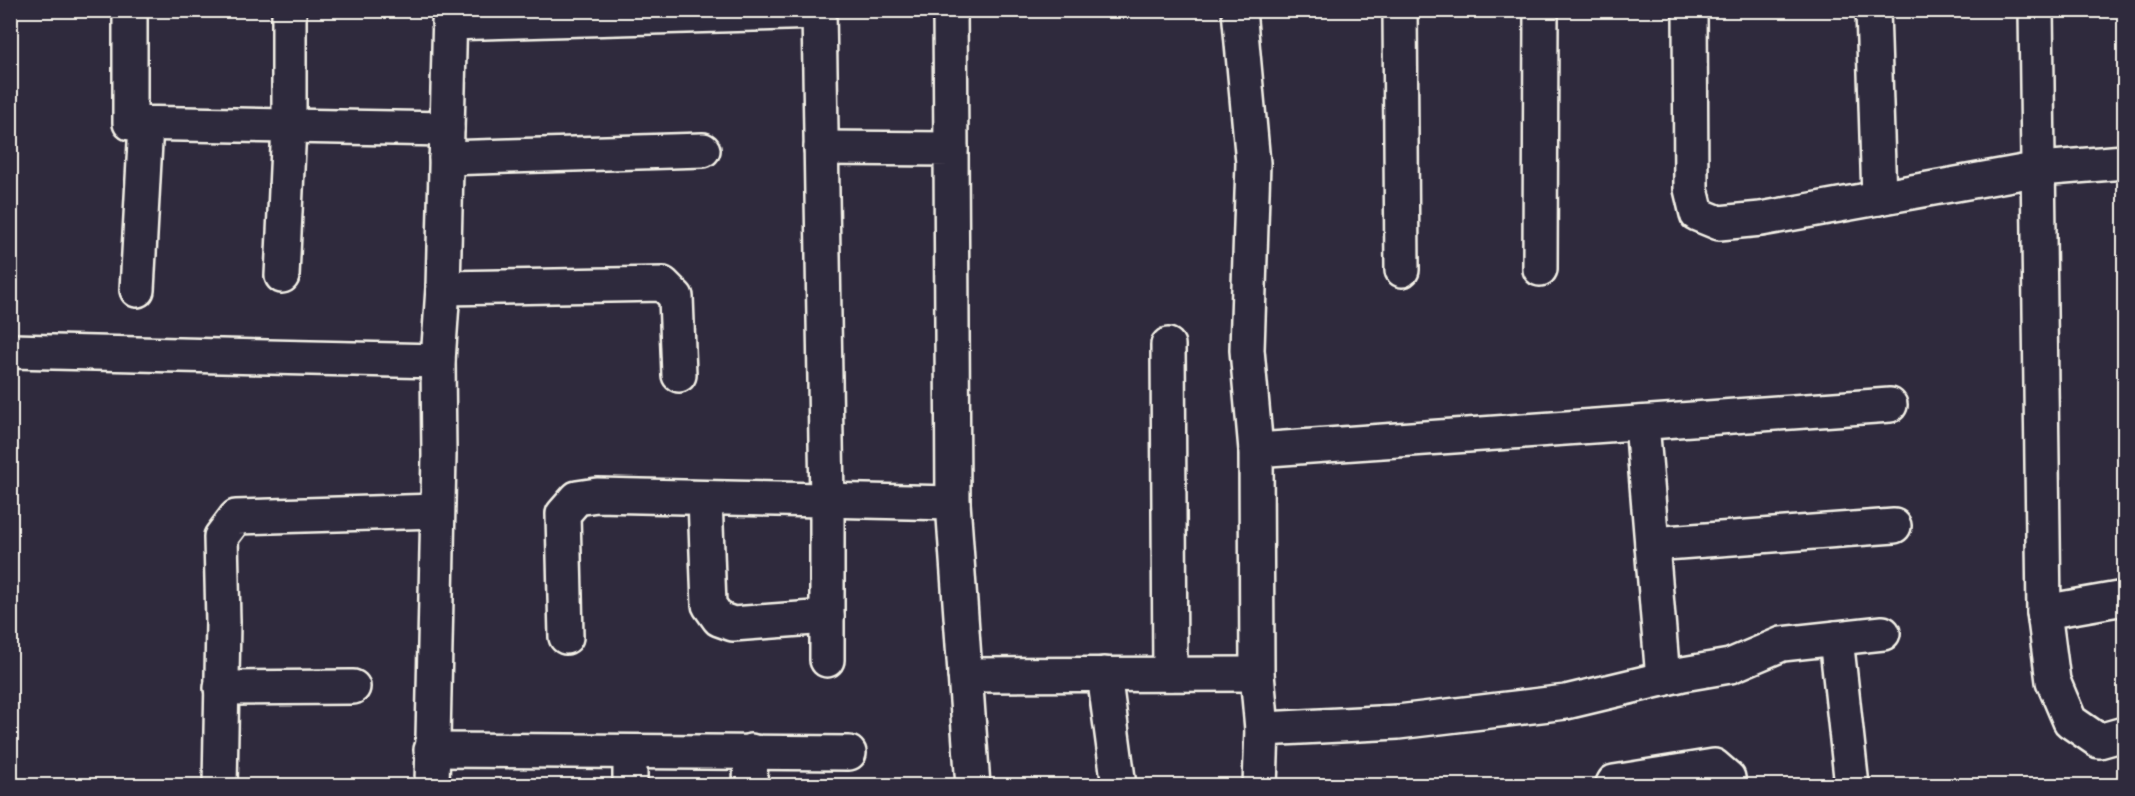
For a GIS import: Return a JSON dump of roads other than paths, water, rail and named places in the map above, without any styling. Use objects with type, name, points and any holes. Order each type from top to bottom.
[{"type":"street","points":[[130,10],[130,123],[289,126],[446,143],[703,150]]},
{"type":"street","points":[[282,276],[289,126],[289,10]]},
{"type":"street","points":[[950,10],[953,503],[974,786]]},
{"type":"street","points":[[1239,10],[1253,163],[1247,350],[1256,450],[1257,674],[1262,729],[1260,786]]},
{"type":"street","points":[[1400,10],[1402,270]]},
{"type":"street","points":[[1540,269],[1541,10]]},
{"type":"street","points":[[1696,10],[1690,11],[1690,189],[1697,214],[1719,223],[1761,219],[2040,169],[2124,162]]},
{"type":"street","points":[[1873,10],[1879,198]]},
{"type":"street","points":[[2036,10],[2040,169],[2044,612],[2053,681],[2070,721],[2099,741],[2124,734]]},
{"type":"street","points":[[432,786],[438,361],[443,288],[450,17],[819,11],[827,502],[827,660]]},
{"type":"street","points":[[137,290],[146,124]]},
{"type":"street","points":[[821,148],[951,149]]},
{"type":"street","points":[[443,288],[663,284],[676,297],[679,375]]},
{"type":"street","points":[[1168,345],[1170,674]]},
{"type":"street","points":[[11,351],[438,361]]},
{"type":"street","points":[[1256,450],[1890,405]]},
{"type":"street","points":[[1642,423],[1662,679]]},
{"type":"street","points":[[566,637],[563,514],[577,498],[597,495],[827,502],[953,503]]},
{"type":"street","points":[[705,499],[709,605],[719,620],[733,624],[827,617]]},
{"type":"street","points":[[220,786],[223,622],[221,537],[236,517],[437,511]]},
{"type":"street","points":[[1652,544],[1894,526]]},
{"type":"street","points":[[2044,612],[2124,598]]},
{"type":"street","points":[[1262,729],[1398,722],[1566,702],[1662,679],[1730,666],[1782,644],[1883,633]]},
{"type":"street","points":[[1836,638],[1852,786]]},
{"type":"street","points":[[1104,674],[1119,786]]},
{"type":"street","points":[[965,675],[1257,674]]},
{"type":"street","points":[[221,688],[352,687]]},
{"type":"street","points":[[431,750],[849,753]]},
{"type":"street","points":[[630,752],[630,786]]},
{"type":"street","points":[[750,786],[751,752]]},
{"type":"street","points":[[1614,784],[1714,766],[1728,778],[1730,786]]}]
